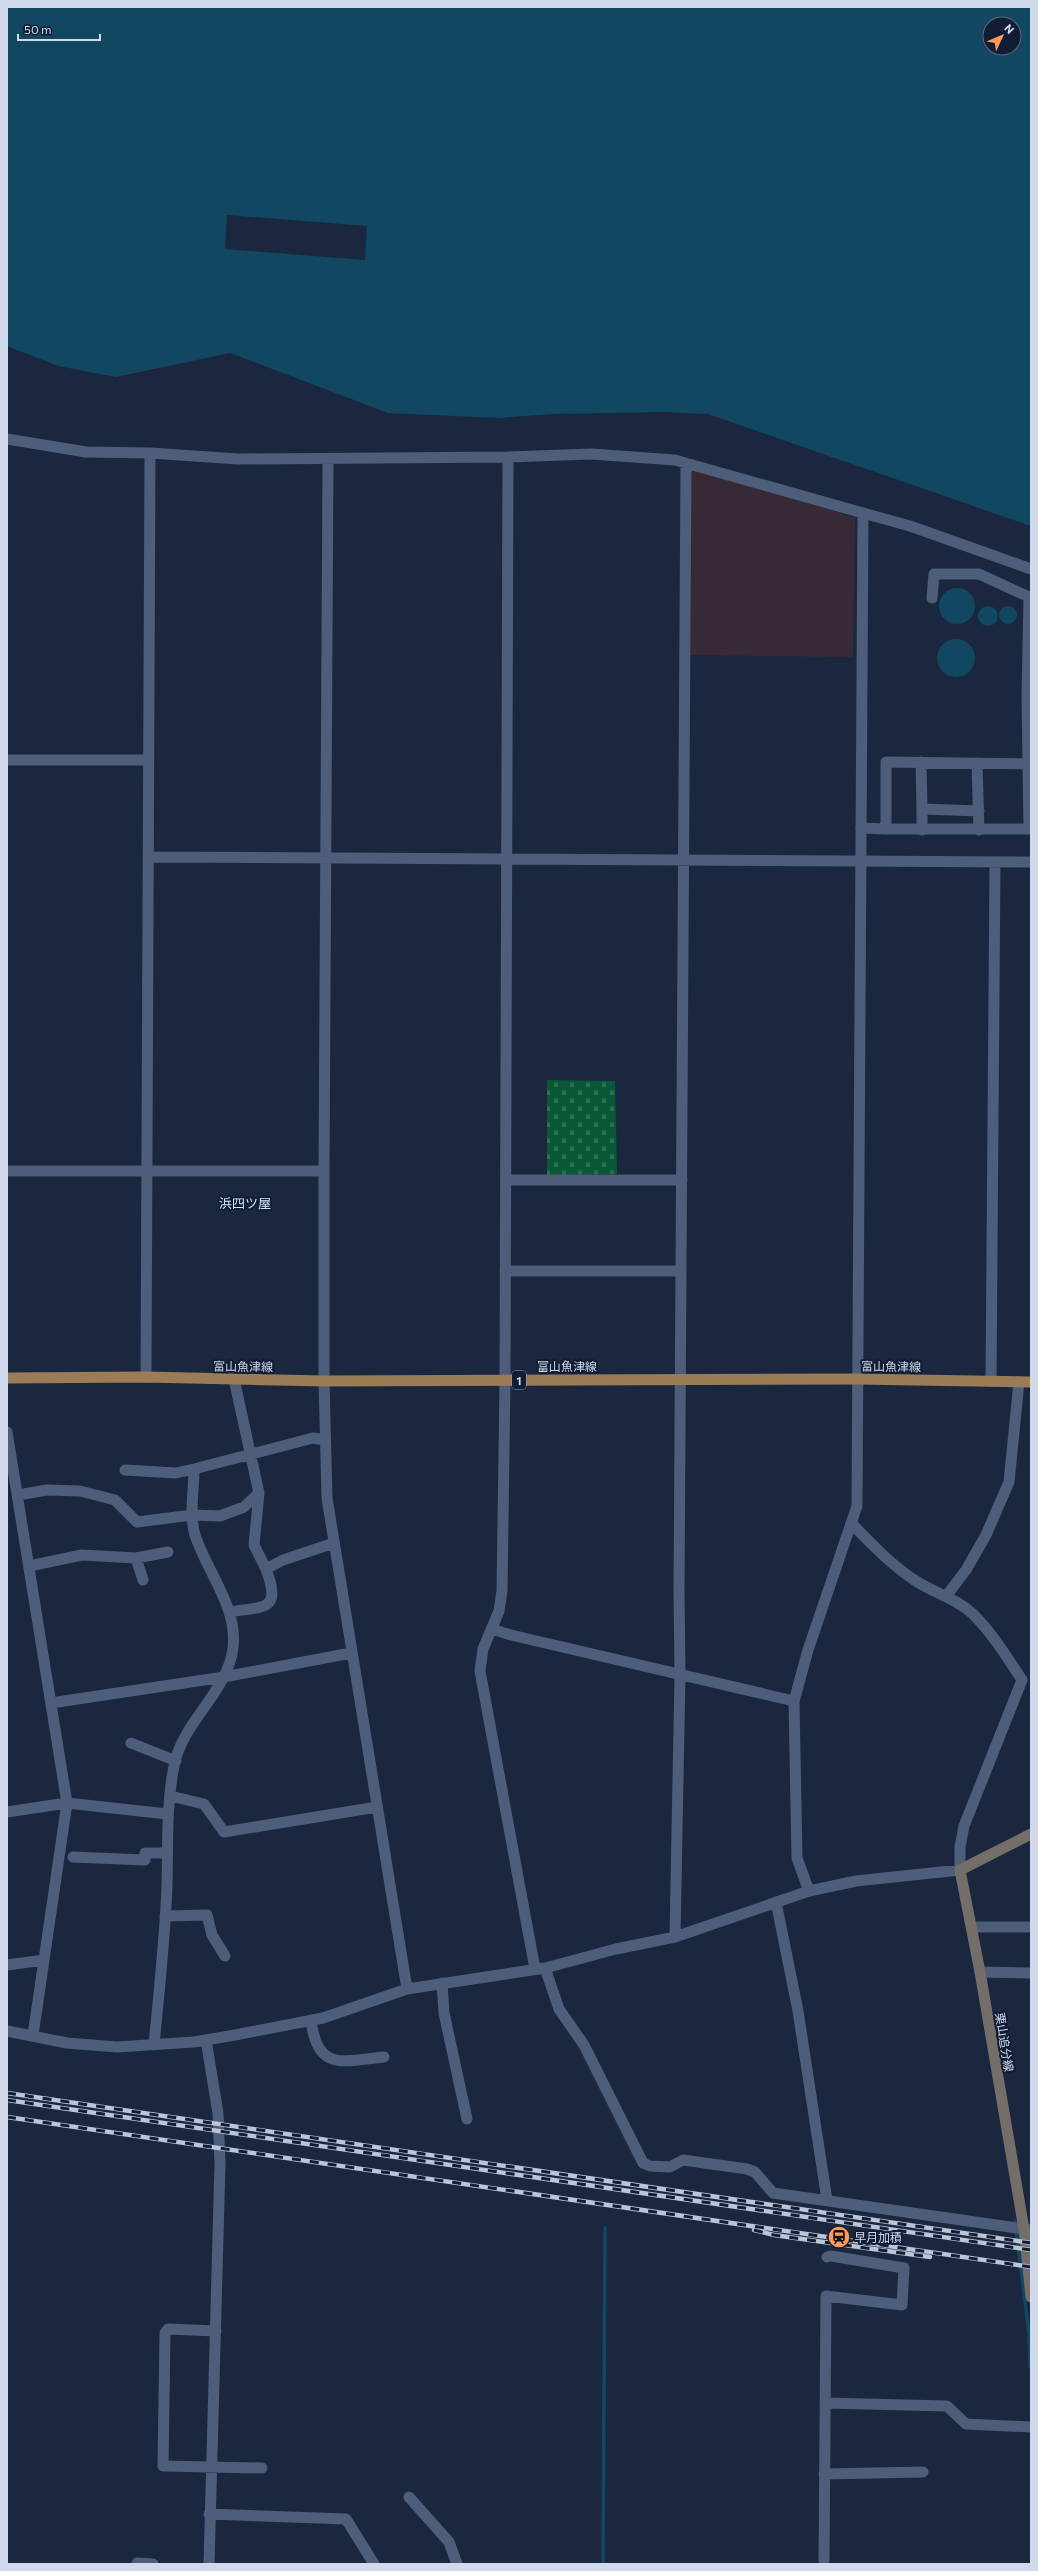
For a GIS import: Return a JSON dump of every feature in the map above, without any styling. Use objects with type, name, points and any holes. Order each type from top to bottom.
[{"type":"main road","name":"富山魚津線","points":[[7,1378],[146,1377],[324,1381],[857,1379],[1031,1382]]},
{"type":"main road","points":[[960,1870],[1031,1834]]},
{"type":"main road","name":"栗山追分線","points":[[960,1870],[972,1926],[1027,2229],[1031,2297]]},
{"type":"street","points":[[7,439],[86,452],[150,453],[238,459],[328,460],[591,454],[645,456],[686,463],[910,526],[1031,569]]},
{"type":"street","points":[[146,1377],[150,453]]},
{"type":"street","points":[[508,457],[506,1271],[502,1592],[499,1611],[483,1649],[480,1671],[540,1968],[559,2009],[584,2045],[643,2163],[650,2166],[670,2167],[683,2160],[748,2169],[755,2172],[773,2193],[1027,2229]]},
{"type":"street","points":[[328,460],[324,1171],[324,1381],[327,1498],[376,1807],[407,1989]]},
{"type":"street","points":[[675,1937],[680,1675],[686,463]]},
{"type":"street","points":[[810,1891],[797,1858],[794,1701],[808,1650],[857,1506],[860,828],[864,513]]},
{"type":"street","points":[[860,828],[922,830],[1030,829],[1028,764],[1030,597],[979,574],[934,574],[932,598]]},
{"type":"street","points":[[7,760],[148,760]]},
{"type":"street","points":[[886,829],[886,762],[1028,764]]},
{"type":"street","points":[[921,762],[922,830]]},
{"type":"street","points":[[977,763],[979,830]]},
{"type":"street","points":[[922,809],[979,811]]},
{"type":"street","points":[[149,857],[326,856],[860,863],[1031,862]]},
{"type":"street","points":[[991,1381],[994,862]]},
{"type":"street","points":[[7,1171],[324,1171]]},
{"type":"street","points":[[506,1180],[682,1180]]},
{"type":"street","points":[[506,1271],[681,1271]]},
{"type":"street","points":[[229,1612],[268,1605],[272,1600],[273,1588],[266,1569],[254,1545],[258,1493],[251,1453],[234,1379]]},
{"type":"street","points":[[947,1595],[966,1570],[986,1534],[1009,1482],[1020,1382]]},
{"type":"street","points":[[7,1432],[67,1803],[33,2035]]},
{"type":"street","points":[[125,1470],[176,1473],[313,1438],[325,1440]]},
{"type":"street","points":[[154,2045],[165,1916],[168,1814],[176,1761],[186,1736],[224,1677],[234,1648],[229,1612],[201,1550],[192,1516],[194,1469]]},
{"type":"street","points":[[18,1495],[47,1490],[80,1491],[115,1500],[137,1522],[192,1516],[220,1516],[244,1507],[258,1493]]},
{"type":"street","points":[[7,2031],[67,2043],[117,2046],[154,2045],[206,2040],[311,2020],[407,1989],[540,1968],[616,1949],[675,1937],[810,1891],[856,1881],[960,1870],[960,1847],[964,1826],[1027,1680],[972,1614],[947,1595],[916,1581],[886,1558],[852,1524]]},
{"type":"street","points":[[266,1569],[283,1560],[334,1543]]},
{"type":"street","points":[[29,1566],[82,1555],[136,1558],[168,1552]]},
{"type":"street","points":[[136,1558],[143,1580]]},
{"type":"street","points":[[492,1629],[511,1635],[794,1701]]},
{"type":"street","points":[[51,1703],[224,1677],[351,1653]]},
{"type":"street","points":[[131,1743],[176,1761]]},
{"type":"street","points":[[170,1796],[204,1804],[224,1832],[376,1807]]},
{"type":"street","points":[[7,1812],[67,1803],[168,1814]]},
{"type":"street","points":[[73,1856],[145,1860],[145,1853],[167,1853]]},
{"type":"street","points":[[776,1902],[798,2011],[827,2200]]},
{"type":"street","points":[[165,1916],[207,1915],[212,1935],[225,1956]]},
{"type":"street","points":[[972,1926],[1031,1927]]},
{"type":"street","points":[[7,1966],[44,1960]]},
{"type":"street","points":[[980,1972],[1031,1973]]},
{"type":"street","points":[[442,1983],[444,2013],[468,2119]]},
{"type":"street","points":[[311,2020],[313,2040],[326,2057],[337,2062],[384,2057]]},
{"type":"street","points":[[206,2040],[218,2113],[220,2164],[216,2271],[216,2331],[209,2514],[209,2564]]},
{"type":"street","points":[[824,2564],[826,2296],[902,2305],[904,2268],[831,2256],[827,2257]]},
{"type":"street","points":[[216,2331],[168,2329],[165,2333],[163,2466],[262,2468]]},
{"type":"street","points":[[825,2403],[947,2406],[966,2424],[1031,2427]]},
{"type":"street","points":[[824,2474],[923,2472]]},
{"type":"street","points":[[409,2497],[449,2542],[457,2564]]},
{"type":"street","points":[[209,2514],[346,2519],[374,2564]]},
{"type":"street","points":[[137,2563],[154,2564]]},
{"type":"shaded area","points":[[691,469],[771,489],[855,518],[853,657],[689,655]]},
{"type":"green space","points":[[547,1080],[615,1081],[617,1174],[547,1175]]},
{"type":"water","points":[[7,7],[1031,7],[1031,526],[708,414],[663,412],[553,414],[498,418],[388,413],[230,353],[116,377],[58,366],[7,346]]},
{"type":"water","points":[[961,588],[970,593],[974,599],[974,613],[970,619],[961,624],[953,624],[944,619],[940,613],[939,602],[944,593],[950,589]]},
{"type":"water","points":[[988,606],[995,609],[998,616],[995,623],[988,626],[981,623],[978,616],[981,609]]},
{"type":"water","points":[[1008,606],[1012,607],[1016,611],[1016,619],[1012,623],[1008,624],[1004,623],[1000,619],[999,615],[1000,611],[1004,607]]},
{"type":"water","points":[[956,639],[969,645],[975,658],[969,671],[956,677],[943,671],[937,658],[943,645]]},
{"type":"pier","points":[[227,215],[367,226],[365,260],[225,249]]},
{"type":"waterway","points":[[1015,2221],[1029,2334],[1030,2367]]},
{"type":"waterway","points":[[603,2564],[605,2228]]},
{"type":"railway","points":[[7,2093],[1031,2243]]},
{"type":"railway","points":[[7,2100],[1031,2250]]},
{"type":"railway","points":[[7,2117],[1031,2267]]},
{"type":"railway","points":[[754,2230],[774,2235],[930,2257]]},
{"type":"place","name":"早月加積","points":[[839,2237]]},
{"type":"district","name":"浜四ツ屋","points":[[245,1203]]}]
